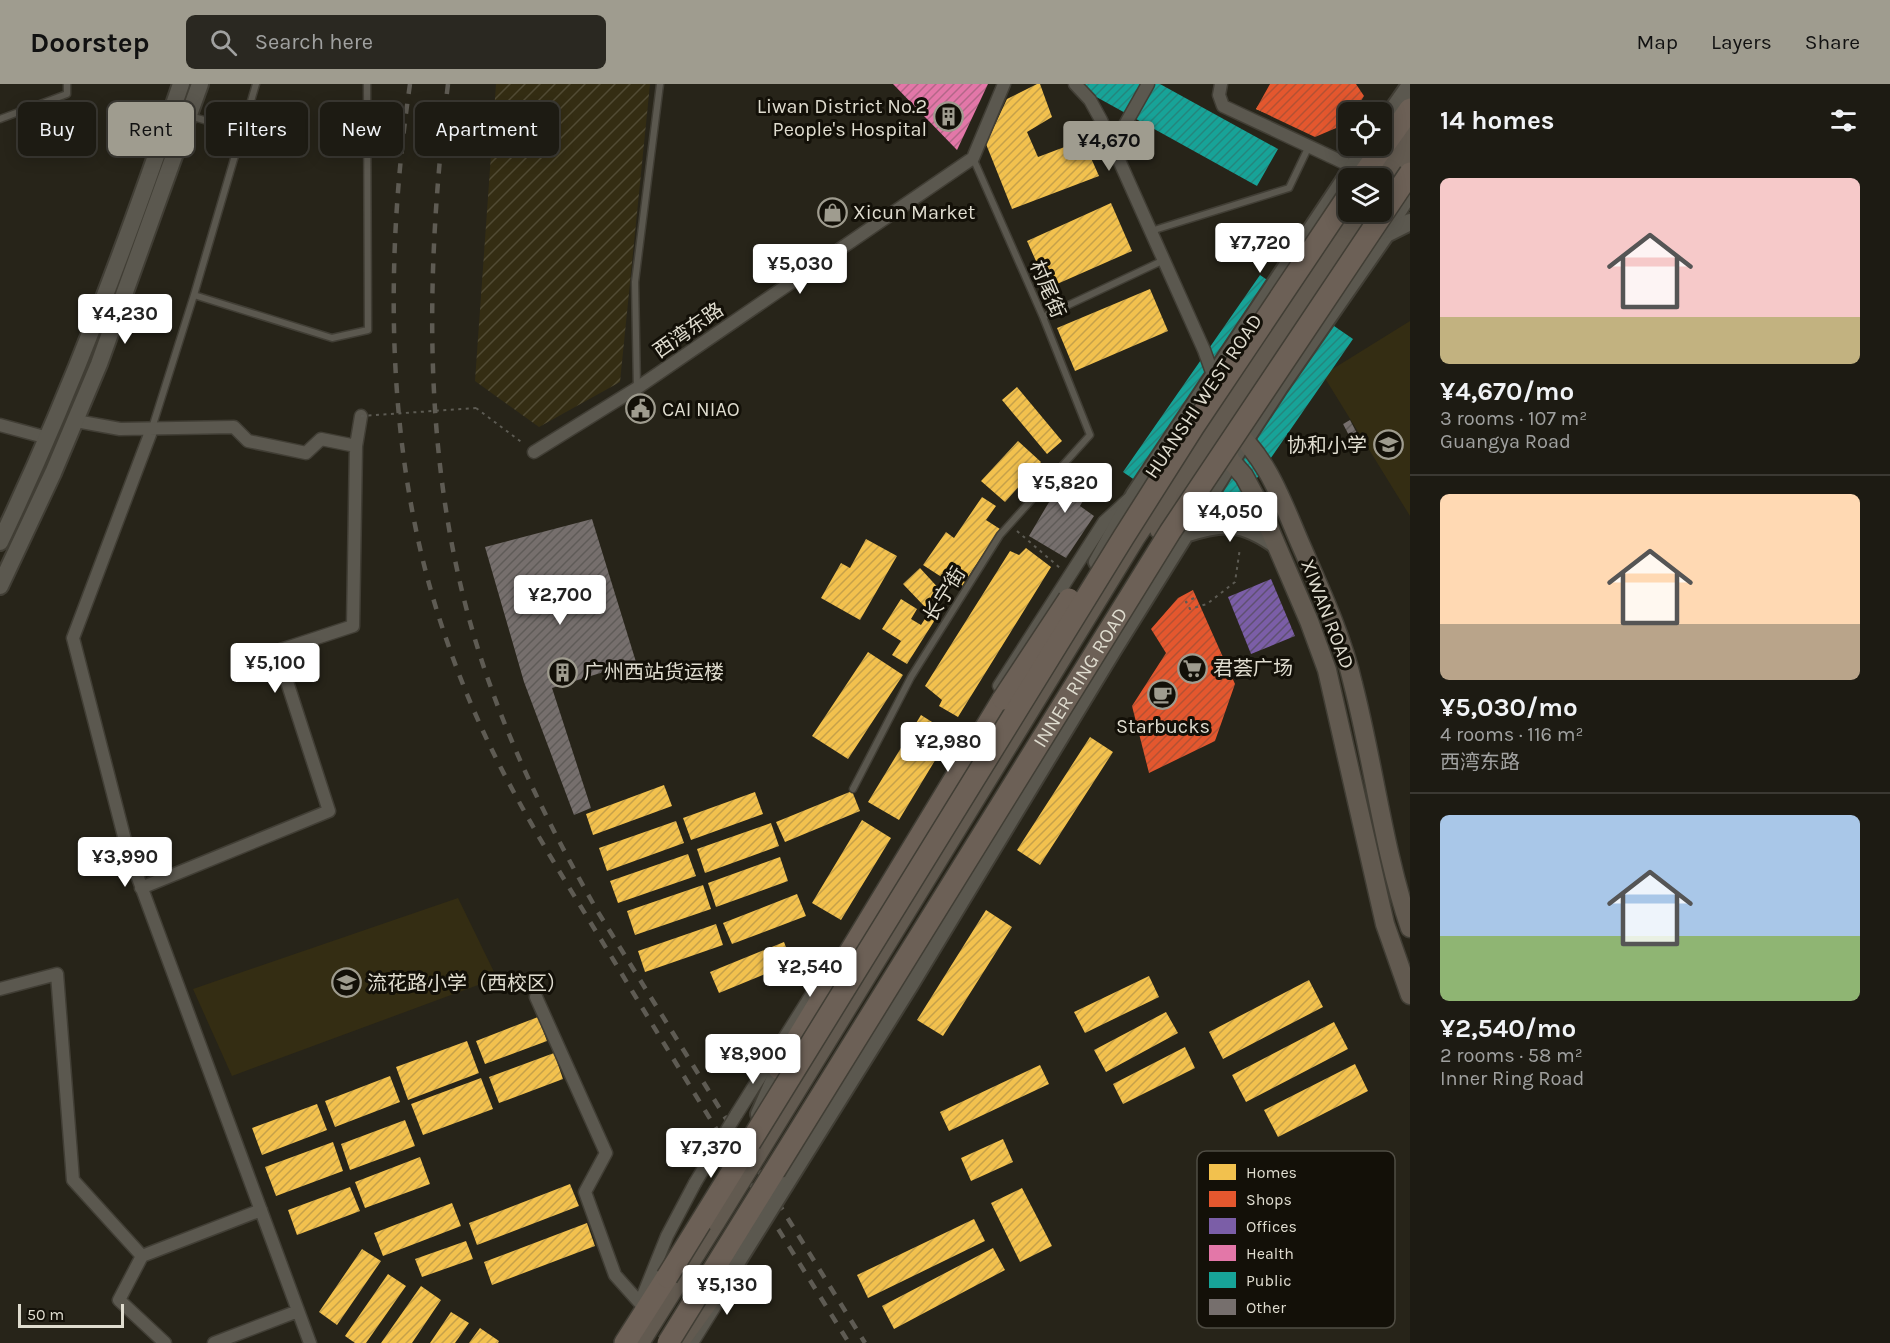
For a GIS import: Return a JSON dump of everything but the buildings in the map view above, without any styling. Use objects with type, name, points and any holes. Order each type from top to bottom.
[{"type":"highway","points":[[1360,168],[1410,109]]},
{"type":"highway","name":"INNER RING ROAD","points":[[667,1342],[1170,532],[1228,433],[1410,173]]},
{"type":"highway","points":[[1228,433],[1410,197]]},
{"type":"highway","name":"INNER RING ROAD","points":[[625,1343],[1188,423],[1338,210]]},
{"type":"highway","points":[[779,1069],[1023,668],[1188,423]]},
{"type":"main road","points":[[0,542],[48,438],[103,302],[182,84]]},
{"type":"main road","points":[[194,102],[200,84]]},
{"type":"main road","points":[[1392,111],[1410,85]]},
{"type":"main road","points":[[1383,168],[1410,129]]},
{"type":"main road","points":[[1392,180],[1410,153]]},
{"type":"main road","points":[[0,586],[76,421],[120,309],[175,156]]},
{"type":"main road","points":[[614,1343],[758,1115],[1093,569],[1134,495],[1188,423],[1213,375],[1338,199]]},
{"type":"main road","name":"HUANSHI WEST ROAD","points":[[640,1343],[714,1227],[1135,539],[1177,478],[1206,456],[1228,433],[1253,372],[1348,222]]},
{"type":"main road","name":"HUANSHI WEST ROAD","points":[[1253,372],[1364,222]]},
{"type":"main road","points":[[1342,254],[1410,222]]},
{"type":"main road","points":[[1188,423],[1228,433],[1245,440],[1386,234]]},
{"type":"main road","points":[[1253,372],[1279,388]]},
{"type":"main road","points":[[667,1342],[713,1296],[730,1273],[910,985],[1185,534],[1228,433],[1213,375]]},
{"type":"main road","name":"HUANSHI WEST ROAD","points":[[667,1342],[719,1248],[1057,697],[1188,459],[1228,433]]},
{"type":"main road","name":"XIWAN ROAD","points":[[1228,433],[1245,440],[1264,464],[1277,488],[1319,588],[1347,663],[1410,928]]},
{"type":"main road","name":"XIWAN ROAD","points":[[1228,433],[1309,621],[1327,670],[1384,924],[1410,995]]},
{"type":"main road","points":[[1134,495],[1177,478]]},
{"type":"main road","points":[[1185,534],[1214,526],[1240,527],[1258,532],[1277,546]]},
{"type":"main road","points":[[758,1115],[779,1069]]},
{"type":"main road","points":[[714,1227],[742,1140]]},
{"type":"main road","points":[[698,1211],[756,1156]]},
{"type":"street","points":[[973,158],[1004,84]]},
{"type":"street","points":[[1075,84],[1090,100],[1113,146],[1213,375]]},
{"type":"street","points":[[1113,146],[1148,84]]},
{"type":"street","points":[[1221,84],[1219,95],[1222,106],[1309,146],[1350,168]]},
{"type":"street","name":"西湾东路","points":[[534,452],[638,388],[973,158]]},
{"type":"street","points":[[1386,234],[1410,197]]},
{"type":"street","points":[[141,888],[329,811],[277,651],[353,626],[356,446],[361,416]]},
{"type":"street","points":[[76,421],[120,429],[234,427],[248,441],[306,453],[321,439],[356,446]]},
{"type":"street","points":[[0,425],[48,438]]},
{"type":"street","points":[[152,429],[73,638],[126,848],[310,1343]]},
{"type":"street","points":[[536,997],[606,1153],[585,1192],[615,1275],[640,1303],[667,1236],[695,1183],[736,1115],[1069,575],[1104,522],[1134,495]]},
{"type":"street","points":[[1021,685],[1038,698]]},
{"type":"street","points":[[1057,697],[1077,710]]},
{"type":"street","points":[[889,973],[910,985]]},
{"type":"street","points":[[0,989],[57,974],[73,1180],[142,1256]]},
{"type":"street","points":[[736,1115],[757,1099],[779,1069]]},
{"type":"street","points":[[789,1133],[810,1144]]},
{"type":"street","points":[[165,1343],[119,1300],[142,1256],[261,1210]]},
{"type":"street","points":[[692,1343],[714,1307],[730,1273]]},
{"type":"street","points":[[214,1343],[298,1311]]},
{"type":"lane","points":[[0,119],[67,94],[67,84]]},
{"type":"lane","points":[[251,102],[256,84]]},
{"type":"lane","points":[[194,295],[332,338],[368,330],[367,84]]},
{"type":"lane","points":[[638,388],[635,282],[660,84]]},
{"type":"lane","points":[[1151,231],[1289,188],[1309,146]]},
{"type":"lane","points":[[152,429],[234,156]]},
{"type":"lane","name":"村尾街","points":[[973,158],[1043,318],[1090,435]]},
{"type":"lane","points":[[1043,318],[1164,260]]},
{"type":"lane","name":"长宁街","points":[[853,789],[911,677],[1000,535],[1090,435]]},
{"type":"path","points":[[361,416],[476,408],[534,452]]},
{"type":"path","points":[[1010,525],[1069,575]]},
{"type":"path","points":[[1194,598],[1186,602],[1190,609],[1208,604],[1235,582],[1240,548]]},
{"type":"shaded area","points":[[496,84],[650,84],[620,382],[539,427],[475,381],[491,156],[559,156],[559,102],[495,102]]},
{"type":"shaded area","name":"协和小学","points":[[1410,321],[1410,516],[1323,375]]},
{"type":"shaded area","name":"流花路小学（西校区）","points":[[458,898],[497,978],[232,1076],[193,989]]},
{"type":"railway","points":[[410,84],[402,147],[394,274],[394,339],[398,403],[405,467],[416,529],[431,591],[450,650],[490,746],[534,828],[849,1343]]},
{"type":"railway","points":[[448,84],[435,226],[432,297],[433,369],[437,440],[446,510],[459,580],[478,649],[516,751],[580,880],[865,1343]]},
{"type":"place","name":"Liwan District No.2 People's Hospital","points":[[948,117]]},
{"type":"place","name":"Xicun Market","points":[[832,212]]},
{"type":"place","name":"CAI NIAO","points":[[641,409]]},
{"type":"place","name":"协和小学","points":[[1388,445]]},
{"type":"place","name":"君荟广场","points":[[1192,668]]},
{"type":"place","name":"广州西站货运楼","points":[[563,672]]},
{"type":"place","name":"Starbucks","points":[[1163,695]]},
{"type":"place","name":"流花路小学（西校区）","points":[[346,983]]}]
